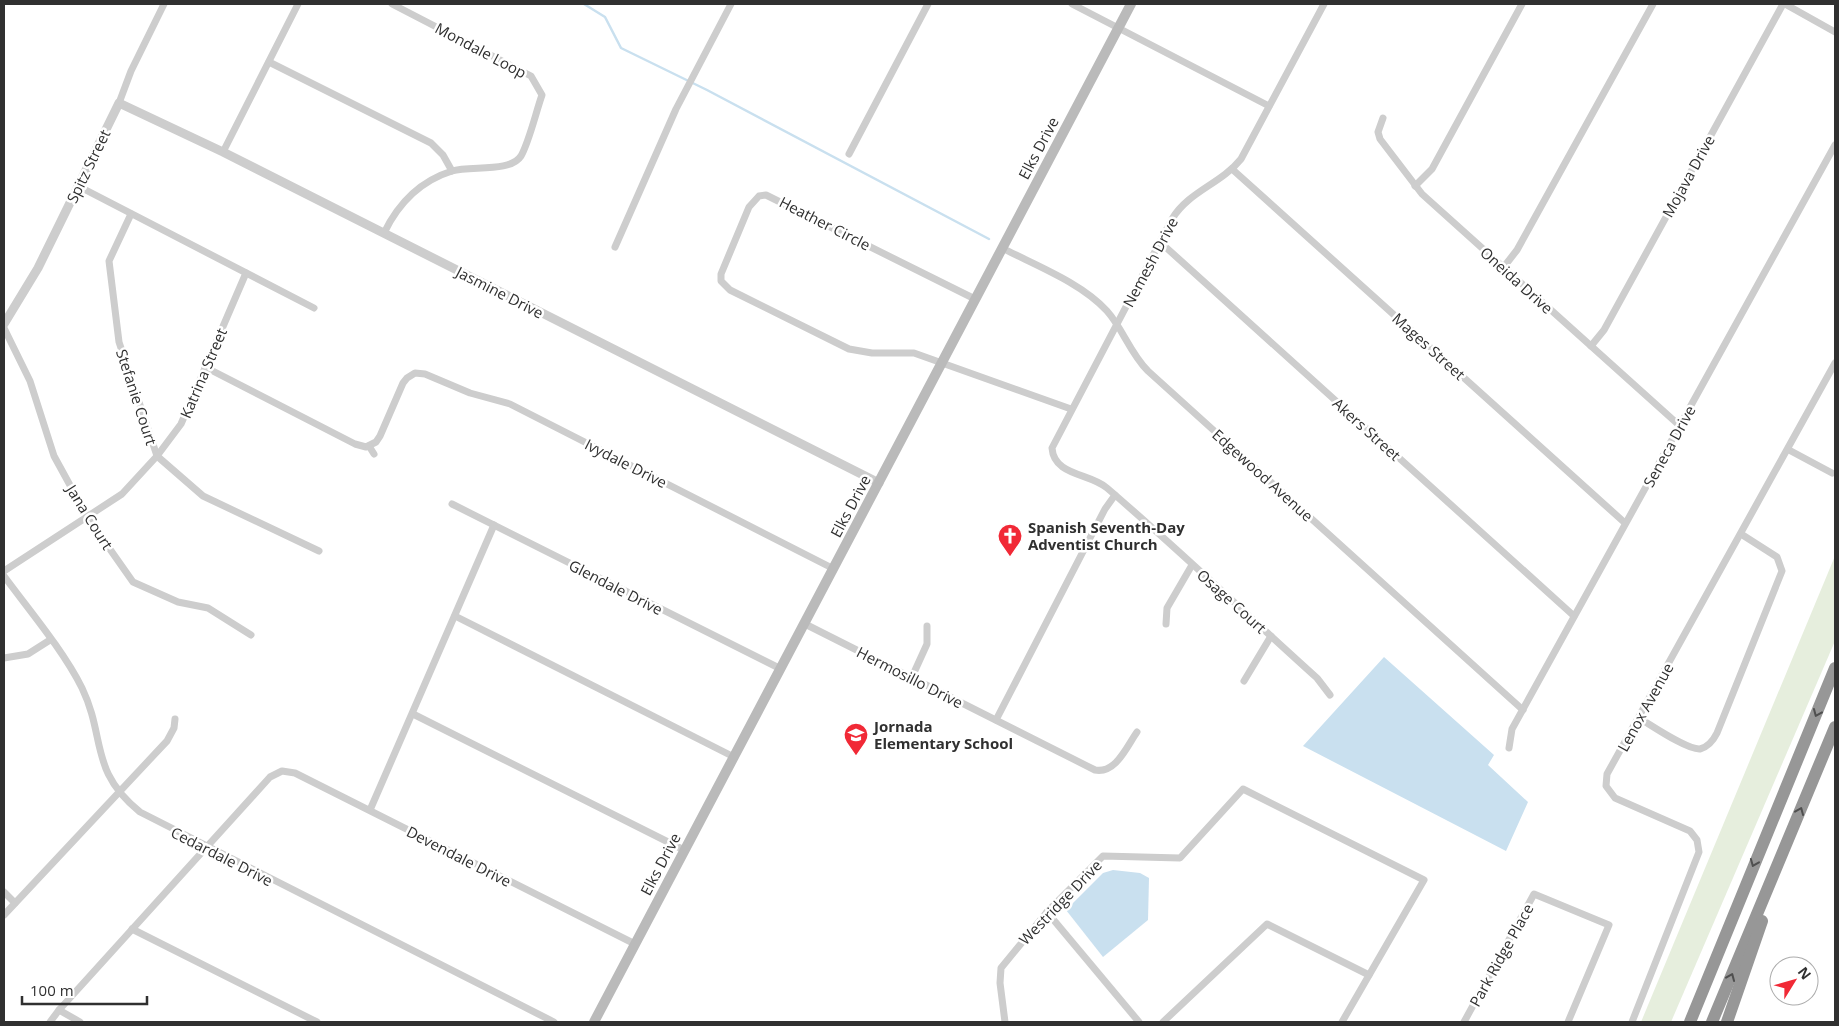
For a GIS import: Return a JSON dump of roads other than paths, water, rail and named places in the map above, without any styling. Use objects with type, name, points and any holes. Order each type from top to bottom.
[{"type":"highway","points":[[1689,1022],[1835,668]]},
{"type":"highway","points":[[1712,1022],[1835,727]]},
{"type":"highway","points":[[1727,1022],[1758,936],[1780,860]]},
{"type":"main road","name":"Elks Drive","points":[[594,1022],[1131,4]]},
{"type":"street","name":"Spitz Street","points":[[4,324],[38,268],[119,103],[131,71],[164,4]]},
{"type":"street","points":[[223,152],[298,4]]},
{"type":"street","name":"Mondale Loop","points":[[384,233],[395,210],[415,191],[452,171],[470,167],[506,167],[520,158],[542,95],[531,76],[392,4]]},
{"type":"street","points":[[615,247],[682,97],[731,4]]},
{"type":"street","points":[[849,154],[928,4]]},
{"type":"street","points":[[1072,4],[1269,106]]},
{"type":"street","name":"Nemesh Drive","points":[[1072,409],[1181,206],[1196,192],[1232,168],[1248,148],[1324,4]]},
{"type":"street","points":[[1415,186],[1432,169],[1522,4]]},
{"type":"street","points":[[1503,268],[1517,250],[1653,4]]},
{"type":"street","points":[[1784,4],[1835,32]]},
{"type":"street","name":"Mojava Drive","points":[[1591,346],[1604,330],[1784,4]]},
{"type":"street","points":[[269,62],[431,143],[443,155],[452,171]]},
{"type":"street","name":"Jasmine Drive","points":[[119,103],[223,152],[879,483]]},
{"type":"street","name":"Oneida Drive","points":[[1383,118],[1378,132],[1380,139],[1415,186],[1503,268],[1680,426]]},
{"type":"street","name":"Seneca Drive","points":[[1509,748],[1510,734],[1835,145]]},
{"type":"street","name":"Mages Street","points":[[1232,168],[1625,523]]},
{"type":"street","points":[[78,186],[314,308]]},
{"type":"street","name":"Heather Circle","points":[[975,299],[770,196],[759,196],[749,207],[721,274],[721,281],[726,287],[849,349],[872,353],[908,352],[1072,409]]},
{"type":"street","name":"Stefanie Court","points":[[131,214],[109,261],[120,342],[157,456],[203,496],[319,551]]},
{"type":"street","name":"Akers Street","points":[[1160,242],[1574,616]]},
{"type":"street","name":"Edgewood Avenue","points":[[1002,248],[1085,292],[1100,303],[1116,324],[1132,353],[1148,371],[1523,710]]},
{"type":"street","name":"Katrina Street","points":[[4,571],[88,518],[122,494],[157,456],[181,424],[246,273]]},
{"type":"street","name":"Jana Court","points":[[4,328],[30,381],[54,456],[88,518],[133,582],[178,602],[208,608],[251,635]]},
{"type":"street","name":"Lenox Avenue","points":[[1632,1022],[1699,852],[1697,840],[1690,831],[1615,798],[1606,786],[1607,774],[1789,450],[1835,363]]},
{"type":"street","points":[[205,367],[359,446],[369,446],[374,454]]},
{"type":"street","name":"Ivydale Drive","points":[[369,446],[380,436],[403,383],[411,370],[470,393],[510,404],[834,568]]},
{"type":"street","name":"Osage Court","points":[[1072,409],[1053,444],[1054,457],[1064,469],[1096,480],[1115,495],[1317,678],[1330,695]]},
{"type":"street","points":[[1789,450],[1832,474]]},
{"type":"street","points":[[996,720],[1104,509],[1115,495]]},
{"type":"street","name":"Glendale Drive","points":[[452,504],[781,669]]},
{"type":"street","points":[[370,810],[494,525]]},
{"type":"street","points":[[1639,718],[1684,744],[1698,749],[1708,746],[1717,733],[1782,571],[1776,557],[1741,534]]},
{"type":"street","points":[[1166,624],[1167,608],[1192,565]]},
{"type":"street","name":"Cedardale Drive","points":[[4,576],[82,688],[92,716],[103,765],[119,793],[146,817],[554,1022]]},
{"type":"street","points":[[455,616],[734,757]]},
{"type":"street","name":"Hermosillo Drive","points":[[805,624],[1100,771],[1108,769],[1115,764],[1137,732]]},
{"type":"street","points":[[912,677],[928,644],[927,626]]},
{"type":"street","points":[[1244,681],[1271,636]]},
{"type":"street","points":[[4,658],[28,654],[50,640]]},
{"type":"street","points":[[413,714],[684,850]]},
{"type":"street","points":[[4,915],[167,741],[174,728],[175,719]]},
{"type":"street","name":"Devendale Drive","points":[[206,847],[270,777],[282,771],[295,773],[635,944]]},
{"type":"street","name":"Westridge Drive","points":[[1005,1022],[1000,983],[1001,968],[1047,912],[1103,856],[1180,858],[1244,789],[1424,880],[1369,975]]},
{"type":"street","points":[[50,1022],[58,1010],[206,847]]},
{"type":"street","points":[[4,892],[15,903]]},
{"type":"street","name":"Park Ridge Place","points":[[1464,1022],[1534,894],[1609,925],[1568,1022]]},
{"type":"street","points":[[1047,912],[1139,1022]]},
{"type":"street","points":[[1163,1022],[1267,924],[1369,975],[1342,1022]]},
{"type":"street","points":[[132,929],[317,1022]]},
{"type":"street","points":[[58,1010],[80,1022]]},
{"type":"water","points":[[1384,657],[1494,755],[1488,765],[1528,802],[1506,851],[1303,746]]},
{"type":"water","points":[[1113,870],[1140,873],[1149,878],[1148,920],[1103,957],[1066,910],[1103,873]]},
{"type":"waterway","points":[[584,4],[605,17],[621,48],[707,90],[989,239]]},
{"type":"place","name":"Spanish Seventh-Day Adventist Church","points":[[1010,557]]},
{"type":"place","name":"Jornada Elementary School","points":[[856,756]]}]
